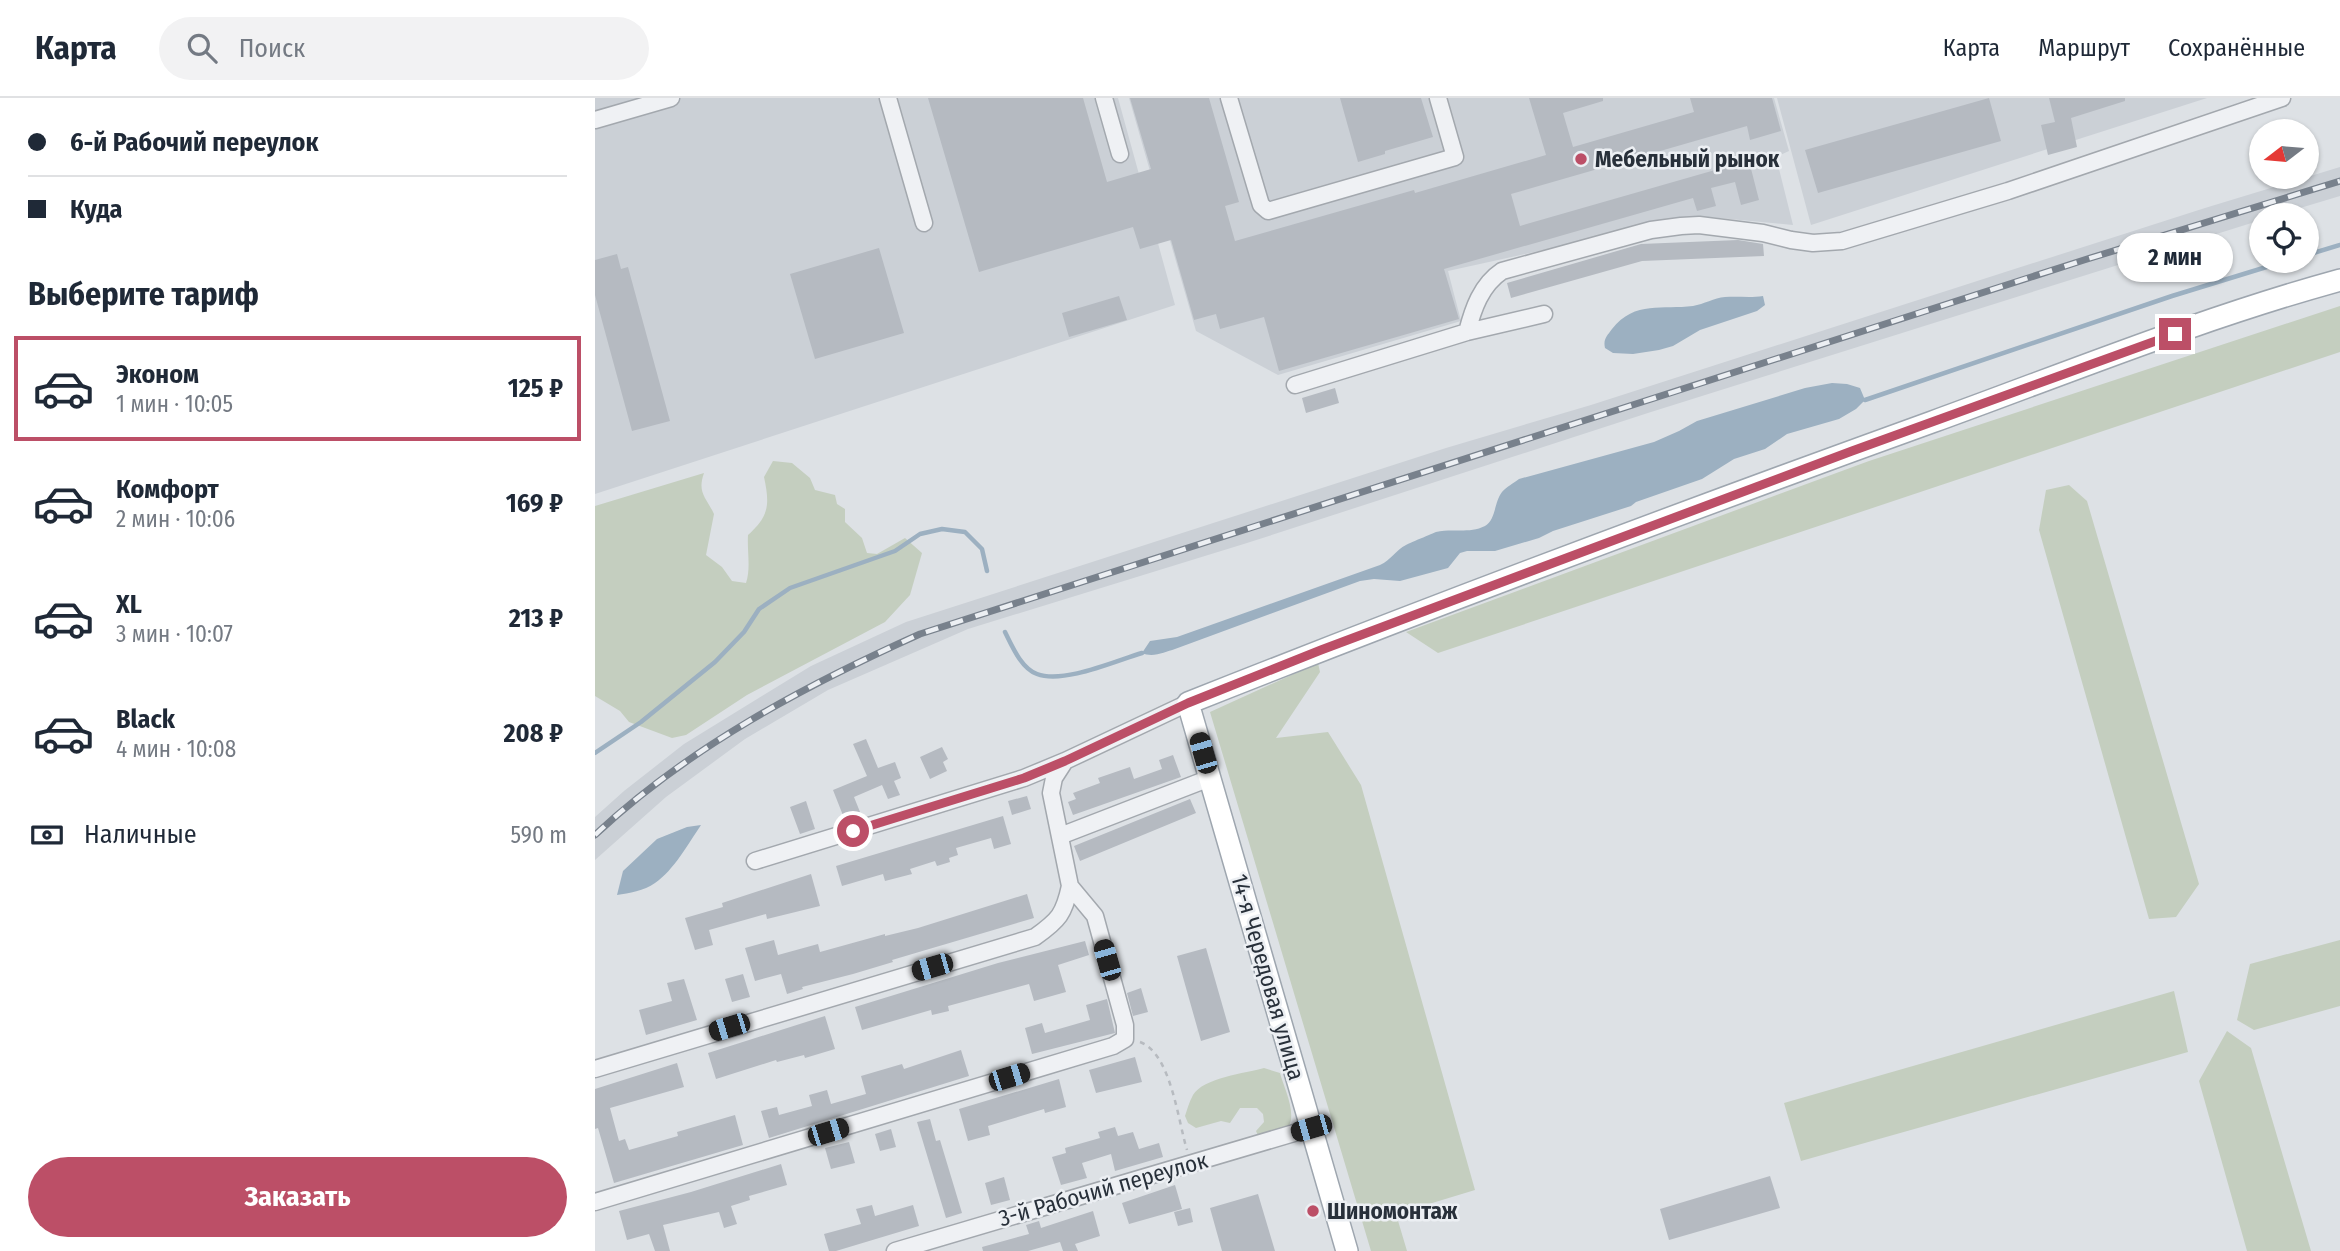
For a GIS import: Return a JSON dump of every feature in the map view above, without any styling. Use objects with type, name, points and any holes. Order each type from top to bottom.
[{"type":"main road","points":[[1188,703],[1321,650],[1839,456],[2225,316],[2340,280]]},
{"type":"main road","name":"14-я Чередовая улица","points":[[1188,703],[1347,1251]]},
{"type":"street","points":[[595,120],[671,98]]},
{"type":"street","points":[[888,98],[924,223]]},
{"type":"street","points":[[1104,98],[1120,154]]},
{"type":"street","points":[[1229,98],[1261,205],[1268,211],[1455,157],[1438,98]]},
{"type":"street","points":[[1468,332],[1474,308],[1491,278],[1502,271],[1651,230],[1681,226],[1699,225],[1751,231],[1812,243],[1842,241],[2008,191],[2283,98]]},
{"type":"street","points":[[1296,386],[1468,332],[1544,314]]},
{"type":"street","points":[[755,861],[1024,778],[1188,703]]},
{"type":"street","points":[[595,1069],[1035,937],[1052,925],[1065,908],[1070,886],[1051,793],[1054,778],[1065,761]]},
{"type":"street","points":[[1060,836],[1210,778]]},
{"type":"street","points":[[595,1202],[1113,1046],[1125,1040],[1125,1025],[1095,916],[1070,886]]},
{"type":"street","name":"3-й Рабочий переулок","points":[[895,1251],[1311,1128]]},
{"type":"path","points":[[1125,1040],[1144,1043],[1157,1055],[1169,1078],[1179,1125],[1192,1163]]},
{"type":"shaded area","points":[[595,98],[1118,98],[1175,305],[595,494]]},
{"type":"shaded area","points":[[1129,98],[1774,98],[1789,151],[1776,157],[1793,225],[1698,216],[1448,271],[1461,321],[1278,375],[1196,331]]},
{"type":"shaded area","points":[[1777,98],[2207,98],[1811,225]]},
{"type":"shaded area","points":[[2340,167],[2340,196],[2317,203],[2249,203],[2249,224],[1651,412],[1247,543],[968,629],[828,690],[745,739],[666,797],[595,860],[595,817],[684,744],[811,666],[906,622],[2205,208],[2268,189],[2319,189],[2319,173]]},
{"type":"green space","points":[[2340,306],[2340,352],[1438,653],[1406,632],[1869,461]]},
{"type":"green space","points":[[773,461],[792,463],[810,478],[815,490],[835,495],[837,504],[845,509],[845,522],[862,538],[867,553],[877,554],[905,538],[922,553],[910,595],[885,622],[747,695],[686,735],[672,738],[629,722],[620,711],[595,696],[595,506],[704,473],[702,490],[714,514],[706,555],[722,567],[732,581],[746,583],[749,566],[748,535],[764,516],[767,495],[764,477]]},
{"type":"green space","points":[[2069,485],[2087,501],[2199,884],[2176,917],[2149,919],[2039,530],[2046,490]]},
{"type":"green space","points":[[1318,663],[1320,672],[1276,738],[1328,732],[1361,785],[1475,1190],[1396,1214],[1407,1251],[1371,1251],[1210,712]]},
{"type":"green space","points":[[2340,940],[2340,1006],[2254,1030],[2237,1020],[2250,964]]},
{"type":"green space","points":[[2174,991],[2188,1052],[1801,1161],[1784,1103]]},
{"type":"green space","points":[[2227,1031],[2251,1048],[2311,1251],[2247,1251],[2199,1081]]},
{"type":"green space","points":[[1264,1068],[1280,1073],[1288,1096],[1291,1121],[1282,1132],[1259,1138],[1256,1131],[1264,1122],[1263,1114],[1257,1108],[1240,1108],[1230,1123],[1221,1121],[1196,1128],[1188,1123],[1185,1116],[1198,1089],[1215,1080]]},
{"type":"water","points":[[1763,296],[1765,305],[1757,311],[1700,330],[1673,346],[1633,354],[1613,353],[1605,348],[1605,340],[1612,329],[1621,320],[1640,310],[1693,306],[1725,297]]},
{"type":"water","points":[[1832,383],[1860,388],[1865,400],[1839,419],[1787,434],[1765,449],[1734,459],[1702,479],[1539,538],[1495,551],[1460,553],[1448,568],[1400,581],[1360,581],[1167,652],[1155,655],[1142,653],[1150,641],[1177,637],[1380,565],[1406,545],[1436,532],[1473,530],[1485,526],[1491,520],[1502,492],[1519,479],[1654,442],[1697,421],[1805,388]]},
{"type":"water","points":[[701,825],[662,878],[646,888],[617,895],[623,871],[657,839],[687,827]]},
{"type":"building","points":[[928,98],[1083,98],[1107,182],[1151,169],[1130,98],[1209,98],[1239,202],[1225,206],[1235,241],[1546,155],[1529,98],[1603,98],[1603,101],[1563,113],[1573,147],[1694,112],[1690,98],[1772,98],[1781,131],[1750,140],[1747,126],[1511,194],[1520,226],[1729,166],[1728,162],[1748,157],[1759,200],[1741,205],[1735,182],[1711,188],[1716,206],[1697,211],[1693,198],[1444,269],[1459,319],[1279,371],[1264,317],[1220,329],[1216,314],[1194,320],[1171,240],[1140,249],[1133,227],[979,272]]},
{"type":"building","points":[[1340,98],[1421,98],[1433,137],[1358,162]]},
{"type":"building","points":[[1989,98],[2001,141],[1818,193],[1805,150]]},
{"type":"building","points":[[2049,98],[2125,98],[2125,101],[2071,118],[2077,147],[2048,155],[2041,125],[2055,122]]},
{"type":"building","points":[[1738,240],[1763,244],[1764,256],[1642,261],[1511,298],[1507,283],[1641,244]]},
{"type":"building","points":[[879,248],[904,333],[815,359],[790,274]]},
{"type":"building","points":[[617,254],[621,269],[628,267],[670,421],[632,431],[595,295],[595,260]]},
{"type":"building","points":[[1119,296],[1127,320],[1069,337],[1062,313]]},
{"type":"building","points":[[1335,388],[1339,403],[1306,413],[1302,398]]},
{"type":"building","points":[[866,739],[878,768],[895,762],[901,778],[894,781],[900,795],[888,799],[882,785],[854,797],[860,812],[844,818],[833,790],[867,776],[853,744]]},
{"type":"building","points":[[942,747],[948,759],[943,762],[947,771],[930,779],[920,757]]},
{"type":"building","points":[[1173,755],[1181,777],[1073,815],[1068,802],[1076,799],[1073,793],[1100,783],[1098,778],[1130,767],[1134,779],[1162,769],[1159,760]]},
{"type":"building","points":[[1027,796],[1031,809],[1012,815],[1008,801]]},
{"type":"building","points":[[1190,799],[1196,813],[1080,861],[1074,846]]},
{"type":"building","points":[[806,801],[815,829],[800,834],[790,807]]},
{"type":"building","points":[[1003,816],[1011,844],[994,849],[991,838],[956,848],[958,855],[949,858],[950,862],[937,866],[935,861],[910,869],[912,874],[885,881],[883,874],[842,886],[836,866]]},
{"type":"building","points":[[811,874],[820,906],[767,919],[766,914],[709,930],[713,945],[695,950],[685,918],[723,907],[722,903]]},
{"type":"building","points":[[1027,894],[1034,918],[802,987],[803,989],[787,994],[781,974],[755,981],[745,948],[774,940],[778,955],[818,944],[820,952],[918,928]]},
{"type":"building","points":[[1085,941],[1089,955],[1058,965],[1066,992],[1034,1001],[1029,984],[948,1006],[949,1011],[932,1015],[931,1010],[862,1030],[855,1007],[998,963]]},
{"type":"building","points":[[1206,948],[1230,1032],[1201,1041],[1177,956]]},
{"type":"building","points":[[743,974],[750,997],[732,1002],[725,979]]},
{"type":"building","points":[[684,979],[697,1020],[646,1035],[639,1010],[672,1001],[667,983]]},
{"type":"building","points":[[1141,988],[1148,1012],[1133,1016],[1127,993]]},
{"type":"building","points":[[1107,999],[1115,1033],[1032,1054],[1025,1028],[1042,1023],[1045,1033],[1090,1020],[1086,1005]]},
{"type":"building","points":[[825,1016],[835,1049],[805,1058],[804,1055],[777,1062],[776,1060],[716,1079],[708,1053]]},
{"type":"building","points":[[961,1050],[969,1076],[769,1138],[761,1111],[777,1107],[779,1115],[812,1106],[809,1095],[827,1090],[831,1104],[866,1094],[861,1076],[902,1064],[904,1069]]},
{"type":"building","points":[[1135,1057],[1142,1082],[1096,1093],[1089,1070]]},
{"type":"building","points":[[677,1063],[684,1087],[610,1108],[619,1141],[625,1139],[629,1150],[735,1115],[743,1145],[614,1183],[598,1128],[595,1129],[595,1089]]},
{"type":"building","points":[[1059,1079],[1066,1107],[1045,1113],[1044,1109],[988,1126],[990,1135],[968,1141],[959,1109]]},
{"type":"building","points":[[930,1119],[936,1141],[940,1140],[962,1213],[946,1218],[917,1122]]},
{"type":"building","points":[[1115,1127],[1118,1136],[1133,1132],[1139,1149],[1159,1143],[1163,1157],[1115,1171],[1111,1154],[1082,1163],[1087,1178],[1061,1185],[1052,1157],[1066,1153],[1065,1148],[1100,1138],[1098,1132]]},
{"type":"building","points":[[891,1129],[896,1147],[880,1151],[875,1134]]},
{"type":"building","points":[[849,1142],[855,1163],[831,1169],[825,1148]]},
{"type":"building","points":[[781,1164],[787,1185],[749,1196],[750,1200],[731,1206],[737,1224],[724,1228],[719,1212],[663,1225],[670,1251],[655,1251],[649,1234],[627,1240],[619,1211]]},
{"type":"building","points":[[1770,1176],[1780,1208],[1669,1240],[1660,1209]]},
{"type":"building","points":[[1004,1177],[1010,1200],[991,1205],[985,1183]]},
{"type":"building","points":[[1175,1185],[1182,1209],[1129,1224],[1122,1203]]},
{"type":"building","points":[[1258,1194],[1275,1251],[1222,1251],[1210,1208]]},
{"type":"building","points":[[872,1205],[875,1216],[913,1205],[919,1226],[829,1251],[824,1234],[861,1224],[856,1209]]},
{"type":"building","points":[[1190,1208],[1193,1222],[1178,1226],[1174,1212]]},
{"type":"building","points":[[1093,1211],[1100,1236],[1075,1244],[1078,1251],[1063,1251],[1060,1242],[1028,1251],[983,1251],[982,1247],[1029,1234],[1026,1225],[1039,1221],[1041,1228]]},
{"type":"waterway","points":[[2319,251],[2340,245]]},
{"type":"waterway","points":[[1865,400],[2249,272]]},
{"type":"waterway","points":[[595,753],[641,722],[715,662],[744,632],[759,609],[790,588],[895,551],[920,534],[942,529],[965,532],[982,549],[987,571]]},
{"type":"waterway","points":[[1005,632],[1026,667],[1037,674],[1048,676],[1075,674],[1142,653]]},
{"type":"railway","points":[[595,835],[669,774],[749,721],[833,675],[920,634],[2084,260],[2340,181]]},
{"type":"place","name":"Мебельный рынок","points":[[1581,159]]},
{"type":"place","name":"Шиномонтаж","points":[[1313,1211]]},
{"type":"route","points":[[853,831],[1024,778],[1188,703],[1321,650],[1852,451],[2175,334]]}]
